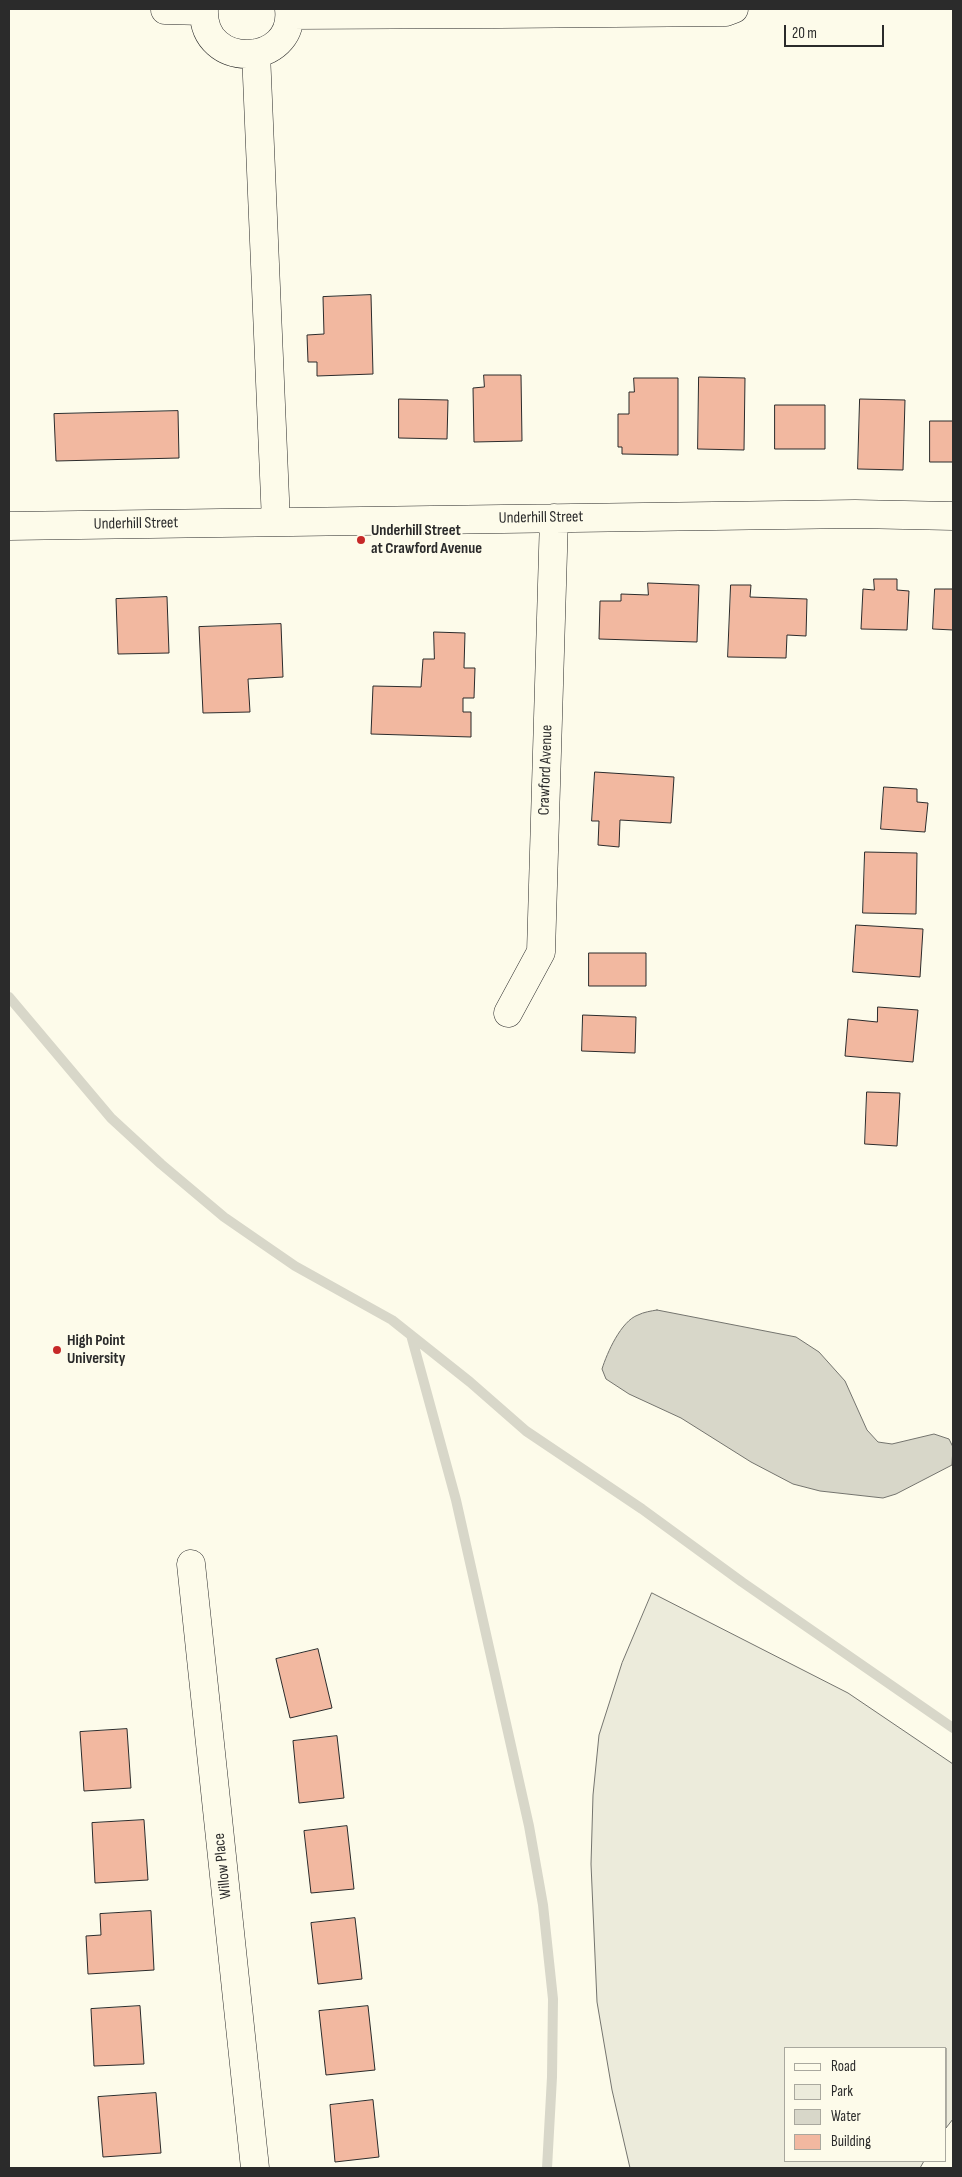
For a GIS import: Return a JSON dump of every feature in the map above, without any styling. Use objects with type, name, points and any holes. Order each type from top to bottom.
[{"type":"street","points":[[165,10],[204,10],[203,17],[215,42],[226,50],[240,55],[256,54],[267,50],[278,42],[287,29],[290,12],[726,12],[734,9]]},
{"type":"street","points":[[256,54],[276,522]]},
{"type":"street","name":"Underhill Street","points":[[9,526],[855,514],[953,516]]},
{"type":"street","name":"Crawford Avenue","points":[[508,1013],[541,952],[554,518]]},
{"type":"street","name":"Willow Place","points":[[191,1564],[255,2168]]},
{"type":"green space","points":[[652,1593],[848,1693],[953,1764],[953,2119],[947,2127],[947,2047],[784,2047],[784,2162],[923,2162],[920,2168],[630,2168],[612,2090],[597,2002],[591,1864],[593,1795],[599,1735],[622,1663]]},
{"type":"water","points":[[657,1310],[796,1337],[819,1352],[845,1381],[867,1430],[878,1442],[892,1444],[934,1434],[949,1439],[953,1447],[952,1465],[896,1494],[883,1498],[820,1491],[793,1484],[751,1462],[681,1418],[629,1394],[606,1379],[602,1369],[611,1346],[620,1331],[632,1318]]},
{"type":"building","points":[[371,295],[373,374],[317,376],[317,362],[308,362],[307,335],[324,334],[323,297]]},
{"type":"building","points":[[484,375],[521,375],[522,441],[474,442],[473,388],[484,387]]},
{"type":"building","points":[[699,377],[745,378],[744,450],[698,449]]},
{"type":"building","points":[[634,378],[678,378],[678,455],[622,454],[622,447],[618,447],[618,414],[629,414],[629,392],[634,392]]},
{"type":"building","points":[[399,399],[448,400],[447,439],[399,438]]},
{"type":"building","points":[[860,399],[905,400],[903,470],[858,469]]},
{"type":"building","points":[[775,405],[825,405],[825,449],[775,449]]},
{"type":"building","points":[[178,411],[179,458],[56,461],[54,414]]},
{"type":"building","points":[[930,421],[953,421],[953,462],[930,462]]},
{"type":"building","points":[[874,579],[897,579],[897,590],[909,591],[907,630],[861,629],[863,589],[874,590]]},
{"type":"building","points":[[648,583],[699,585],[697,642],[599,639],[600,601],[621,601],[621,594],[648,595]]},
{"type":"building","points":[[731,585],[751,585],[750,597],[807,599],[806,636],[787,635],[786,658],[728,657]]},
{"type":"building","points":[[935,589],[953,589],[953,630],[933,629]]},
{"type":"building","points":[[167,597],[169,653],[118,654],[116,599]]},
{"type":"building","points":[[281,624],[283,677],[248,679],[250,712],[203,713],[199,627]]},
{"type":"building","points":[[434,632],[465,633],[464,668],[475,668],[474,698],[463,698],[463,712],[471,712],[471,737],[371,734],[373,686],[421,687],[423,659],[434,659]]},
{"type":"building","points":[[595,772],[674,777],[671,823],[620,820],[619,847],[598,845],[599,821],[592,821]]},
{"type":"building","points":[[884,787],[917,789],[917,802],[928,803],[925,832],[881,829]]},
{"type":"building","points":[[865,852],[917,853],[916,914],[863,913]]},
{"type":"building","points":[[856,925],[923,929],[920,977],[853,972]]},
{"type":"building","points":[[589,953],[646,953],[646,986],[589,986]]},
{"type":"building","points":[[878,1007],[918,1010],[913,1062],[845,1056],[848,1019],[877,1022]]},
{"type":"building","points":[[583,1015],[636,1017],[635,1053],[582,1051]]},
{"type":"building","points":[[867,1092],[900,1093],[897,1146],[865,1144]]},
{"type":"building","points":[[318,1649],[332,1708],[290,1718],[276,1659]]},
{"type":"building","points":[[127,1729],[131,1788],[84,1791],[80,1732]]},
{"type":"building","points":[[337,1736],[344,1798],[299,1803],[293,1741]]},
{"type":"building","points":[[144,1820],[148,1880],[95,1883],[92,1823]]},
{"type":"building","points":[[347,1826],[354,1889],[311,1893],[304,1831]]},
{"type":"building","points":[[151,1911],[154,1970],[88,1974],[86,1936],[101,1935],[100,1914]]},
{"type":"building","points":[[355,1918],[362,1979],[318,1984],[311,1923]]},
{"type":"building","points":[[140,2006],[144,2064],[94,2066],[91,2009]]},
{"type":"building","points":[[368,2006],[375,2070],[326,2075],[319,2011]]},
{"type":"building","points":[[156,2093],[161,2153],[103,2157],[98,2097]]},
{"type":"building","points":[[373,2100],[379,2157],[335,2162],[330,2105]]},
{"type":"waterway","points":[[9,997],[111,1118],[161,1164],[224,1217],[295,1266],[392,1320],[470,1382],[526,1431],[642,1509],[742,1582],[953,1728]]},
{"type":"waterway","points":[[411,1335],[456,1500],[529,1826],[543,1905],[553,1999],[552,2077],[547,2168]]},
{"type":"place","name":"Underhill Street at Crawford Avenue","points":[[361,540]]},
{"type":"place","name":"High Point University","points":[[57,1350]]}]
